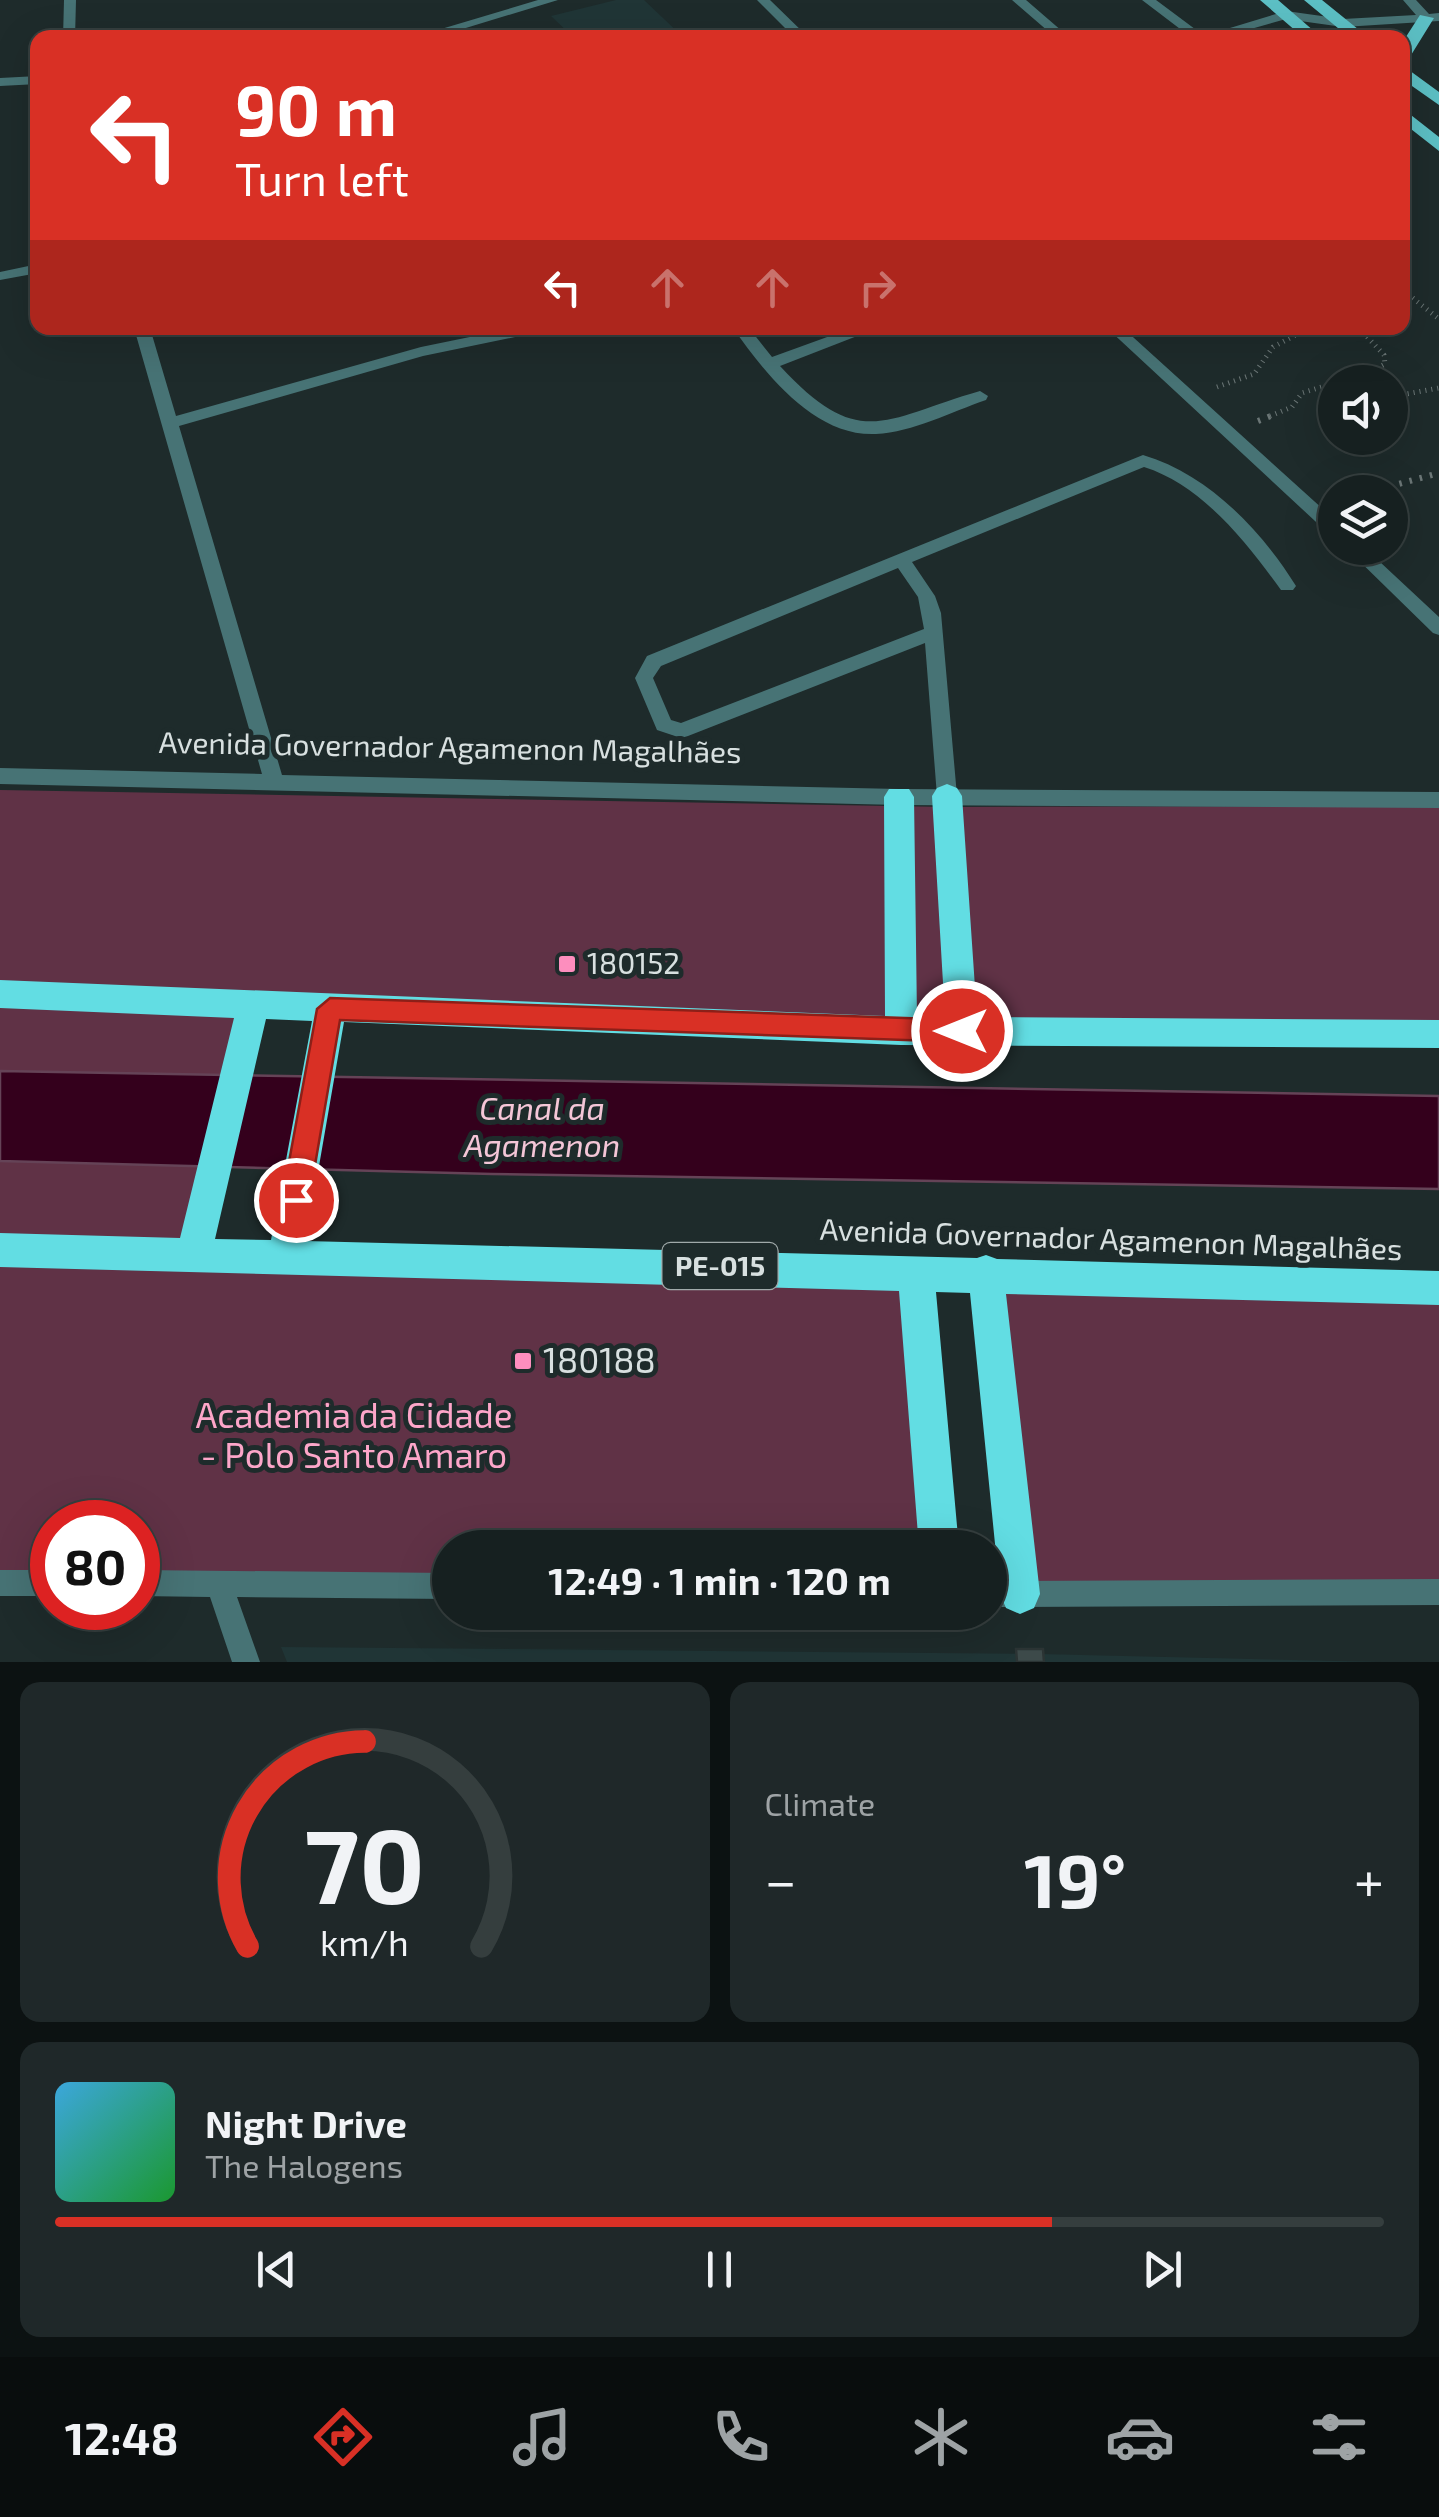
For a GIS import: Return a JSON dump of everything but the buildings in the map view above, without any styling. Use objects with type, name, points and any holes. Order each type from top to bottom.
[{"type":"highway","points":[[947,796],[962,1031]]},
{"type":"highway","points":[[900,797],[901,1031]]},
{"type":"highway","points":[[0,994],[327,1025],[1439,1034]]},
{"type":"highway","points":[[194,1252],[250,1020]]},
{"type":"highway","points":[[286,1254],[327,1025]]},
{"type":"highway","name":"Avenida Governador Agamenon Magalhães","points":[[0,1250],[986,1272],[1439,1288]]},
{"type":"highway","points":[[916,1272],[938,1530]]},
{"type":"highway","points":[[986,1272],[1001,1530]]},
{"type":"main road","points":[[1268,0],[1305,30]]},
{"type":"main road","points":[[1312,0],[1351,30]]},
{"type":"main road","points":[[1410,47],[1433,18]]},
{"type":"main road","points":[[1410,76],[1439,100]]},
{"type":"main road","points":[[1410,120],[1439,146]]},
{"type":"street","points":[[68,30],[70,0]]},
{"type":"street","points":[[445,30],[552,0]]},
{"type":"street","points":[[763,0],[795,30]]},
{"type":"street","points":[[1018,0],[1054,30]]},
{"type":"street","points":[[1148,0],[1191,30]]},
{"type":"street","points":[[1409,0],[1433,18]]},
{"type":"street","points":[[1422,0],[1439,5]]},
{"type":"street","points":[[1230,30],[1286,14],[1342,23],[1433,18]]},
{"type":"street","points":[[0,82],[30,80]]},
{"type":"street","points":[[0,276],[30,270]]},
{"type":"street","points":[[144,335],[274,781]]},
{"type":"street","points":[[171,424],[421,352],[501,335]]},
{"type":"street","points":[[747,335],[828,418],[859,428],[892,426],[980,396]]},
{"type":"street","points":[[772,363],[846,335]]},
{"type":"street","points":[[1122,335],[1318,514]]},
{"type":"street","points":[[934,632],[681,731],[664,725],[644,678],[654,661],[1143,461],[1174,470],[1266,554],[1287,586]]},
{"type":"street","points":[[901,560],[926,596],[934,632],[947,796]]},
{"type":"street","points":[[1373,565],[1439,628]]},
{"type":"street","name":"Avenida Governador Agamenon Magalhães","points":[[0,776],[900,797],[1439,800]]},
{"type":"street","points":[[0,1584],[30,1583]]},
{"type":"street","points":[[160,1583],[432,1586]]},
{"type":"street","points":[[218,1583],[246,1662]]},
{"type":"street","points":[[1007,1594],[1439,1592]]},
{"type":"path","points":[[1410,296],[1439,319]]},
{"type":"path","points":[[1188,396],[1254,374],[1274,347],[1296,335]]},
{"type":"path","points":[[1365,335],[1384,356],[1383,365]]},
{"type":"path","points":[[1228,432],[1292,407],[1302,392],[1318,388]]},
{"type":"path","points":[[1408,394],[1439,388]]},
{"type":"path","points":[[1408,482],[1439,474]]},
{"type":"shaded area","points":[[616,0],[644,0],[676,30],[566,30],[551,16]]},
{"type":"shaded area","points":[[281,1647],[1040,1654],[1382,1662],[287,1662]]},
{"type":"green space","name":"Academia da Cidade - Polo Santo Amaro","points":[[0,790],[946,807],[1439,806],[1439,1034],[253,1006],[194,1252],[916,1272],[938,1530],[432,1530],[432,1586],[160,1583],[160,1500],[30,1500],[30,1583],[0,1583]]},
{"type":"green space","points":[[986,1272],[1439,1288],[1439,1592],[1020,1594]]},
{"type":"water","name":"Canal da Agamenon","points":[[0,1071],[1439,1096],[1439,1189],[492,1174],[0,1161]]},
{"type":"place","name":"180152","points":[[567,964]]},
{"type":"place","name":"180188","points":[[523,1361]]},
{"type":"route","points":[[296,1200],[330,1009],[962,1031]]}]
